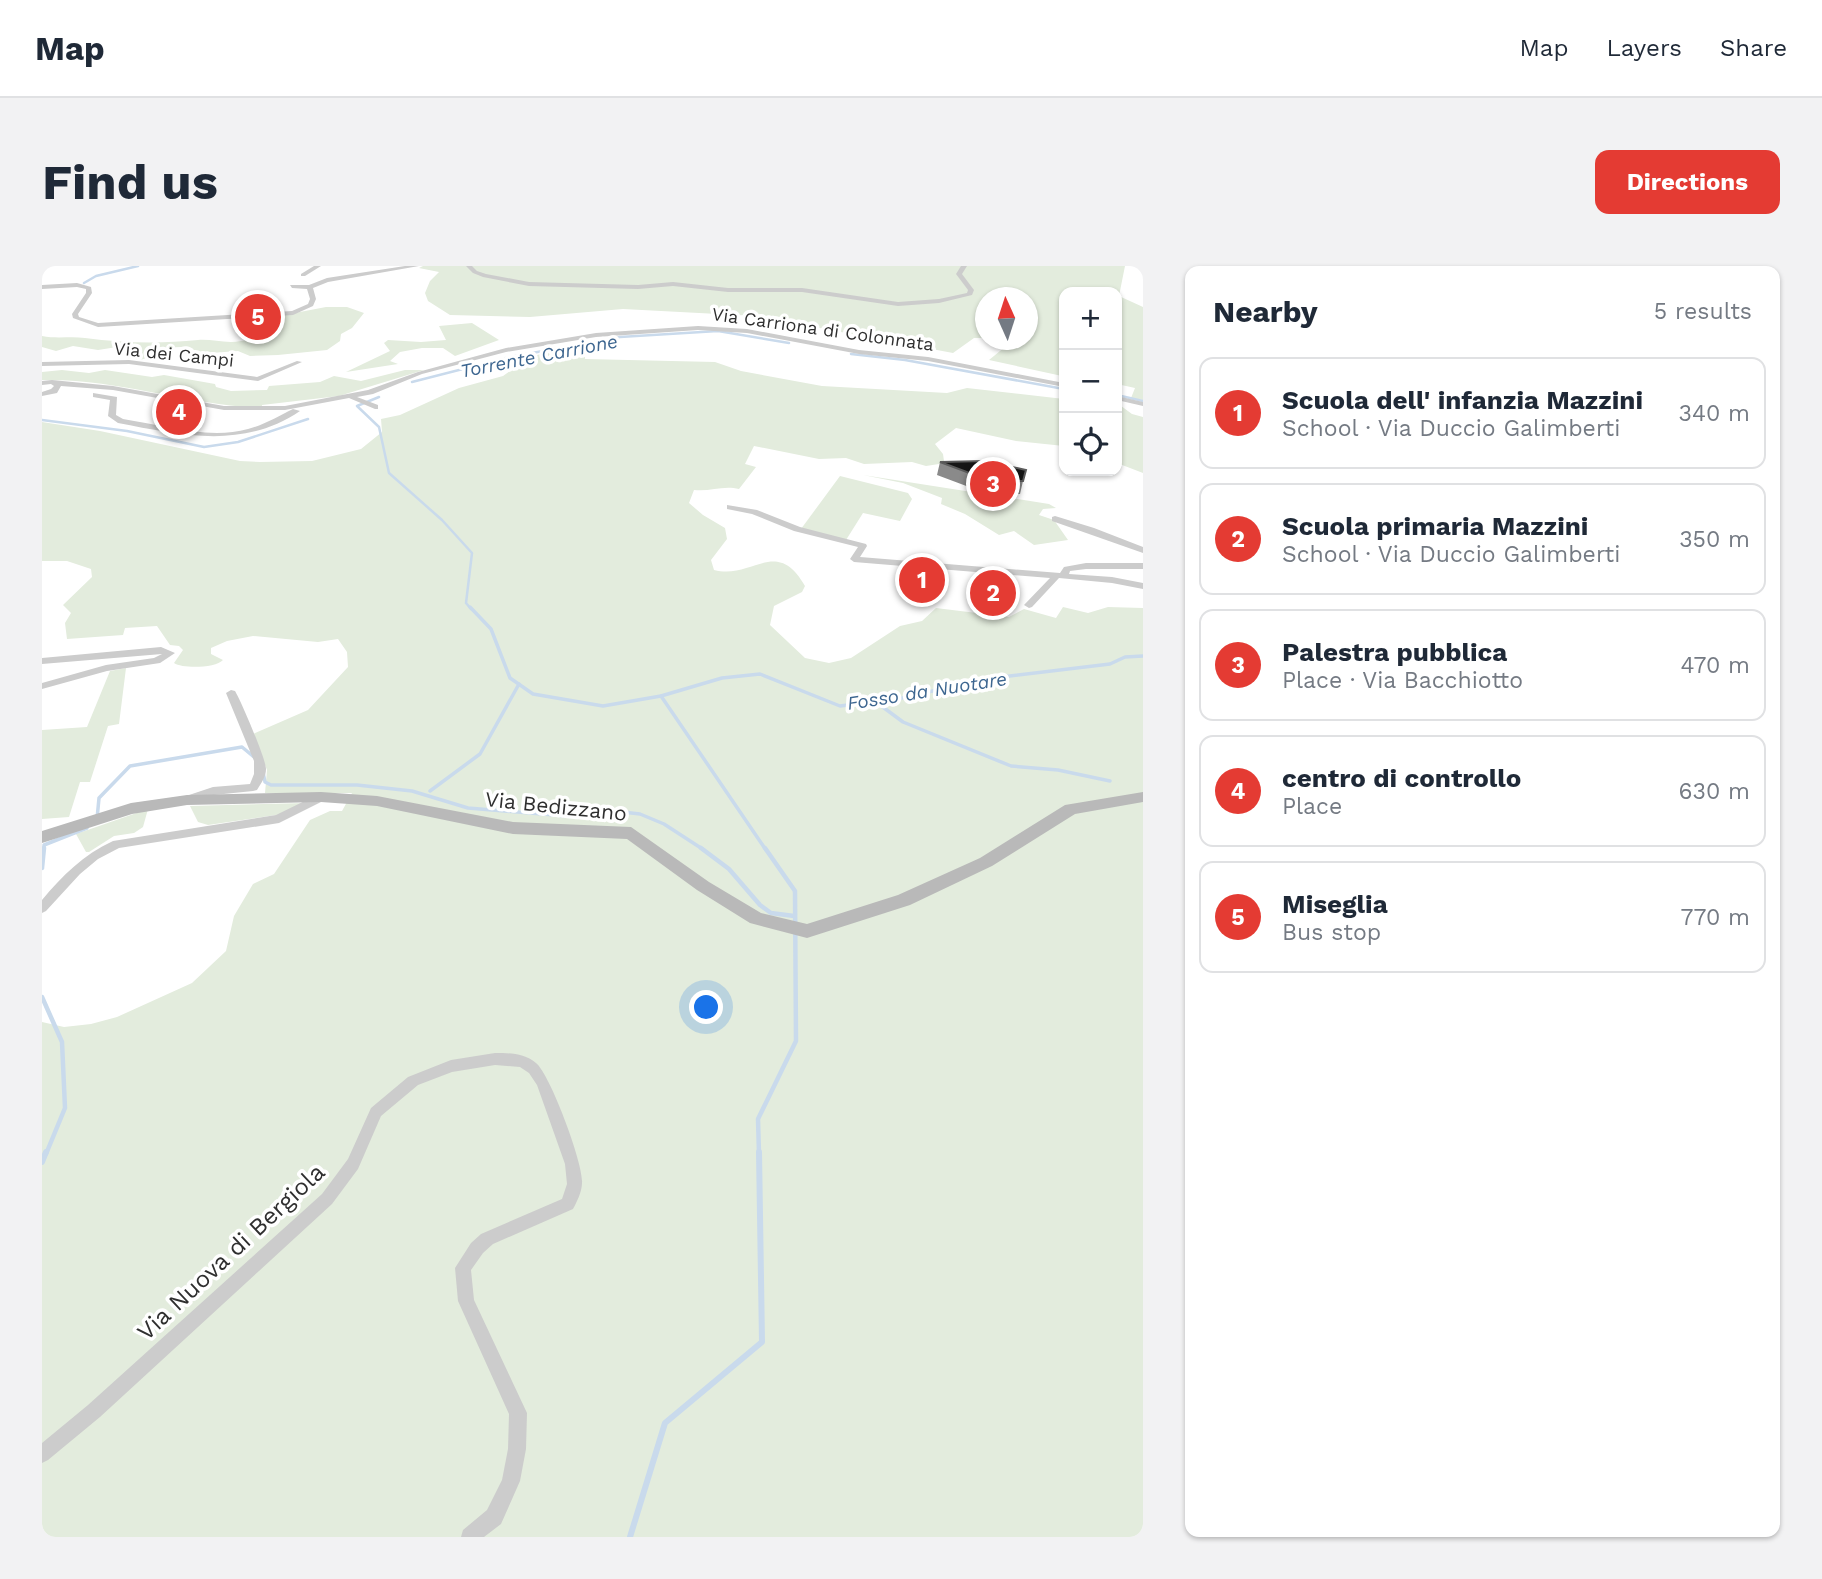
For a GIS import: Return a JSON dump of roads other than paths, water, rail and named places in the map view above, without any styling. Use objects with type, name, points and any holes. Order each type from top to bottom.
[{"type":"street","points":[[303,275],[318,266]]},
{"type":"street","points":[[291,286],[312,285],[416,266]]},
{"type":"street","points":[[469,266],[485,276],[529,284],[638,287],[673,284],[728,290],[802,290],[898,304],[939,301],[970,294],[971,290],[959,274],[964,266]]},
{"type":"street","points":[[42,286],[77,285],[89,288],[89,293],[75,314],[76,318],[88,324],[109,325],[293,313],[311,305],[312,285]]},
{"type":"street","name":"Via Carriona di Colonnata","points":[[42,394],[55,387],[113,388],[248,410],[285,408],[351,396],[420,373],[506,351],[596,335],[698,328],[766,334],[859,352],[928,359],[1059,384]]},
{"type":"street","name":"Via dei Campi","points":[[42,364],[129,362],[258,379],[299,362]]},
{"type":"street","name":"Via Carriona di Colonnata","points":[[42,383],[110,397],[114,399],[112,416],[129,423],[222,436],[259,428],[286,414],[333,399]]},
{"type":"street","points":[[288,419],[351,396],[375,407]]},
{"type":"street","points":[[1122,399],[1143,404]]},
{"type":"street","points":[[248,410],[260,412],[268,418],[259,428]]},
{"type":"street","points":[[730,507],[797,529],[863,546],[854,559],[1124,581],[1143,586]]},
{"type":"street","points":[[1055,519],[1143,550]]},
{"type":"street","points":[[1029,605],[1067,569],[1086,566],[1143,566]]},
{"type":"street","points":[[42,661],[161,650],[170,653],[157,661],[106,668],[42,686]]},
{"type":"street","points":[[187,800],[213,791],[253,787],[258,781],[260,758],[248,738],[232,693]]},
{"type":"street","points":[[42,908],[71,873],[98,852],[117,844],[279,819],[321,797]]},
{"type":"street","name":"Via Bedizzano","points":[[42,838],[131,809],[187,800],[321,797],[377,801],[513,828],[631,833],[703,886],[756,918],[807,931],[904,900],[986,862],[1071,809],[1143,797]]},
{"type":"street","name":"Via Nuova di Bergiola","points":[[42,1454],[327,1199],[353,1164],[376,1112],[397,1093],[413,1080],[451,1066],[512,1059],[524,1062],[534,1069],[543,1082],[572,1164],[575,1184],[568,1204],[487,1239],[463,1268],[466,1301],[518,1413],[517,1449],[511,1481],[494,1517],[470,1537]]},
{"type":"waterway","points":[[84,283],[96,276],[138,266]]},
{"type":"waterway","name":"Torrente Carrione","points":[[412,382],[510,357],[620,337],[718,331],[789,343]]},
{"type":"waterway","name":"Torrente Carrione","points":[[851,354],[905,360],[1059,388]]},
{"type":"waterway","name":"Torrente Carrione","points":[[1122,396],[1143,401]]},
{"type":"waterway","name":"Fosso da Nuotare","points":[[379,397],[357,406],[379,427],[389,473],[442,520],[472,553],[466,603],[471,609]]},
{"type":"waterway","name":"Torrente Carrione","points":[[42,420],[127,431],[204,447],[238,442],[308,419]]},
{"type":"waterway","name":"Fosso da Nuotare","points":[[470,607],[491,629],[510,678],[519,684]]},
{"type":"waterway","name":"Fosso da Nuotare","points":[[661,696],[722,678],[760,674],[840,706],[902,698],[985,679],[1110,664],[1125,657],[1143,656]]},
{"type":"waterway","points":[[430,791],[480,754],[519,684]]},
{"type":"waterway","name":"Fosso da Nuotare","points":[[519,684],[533,694],[603,706],[661,696]]},
{"type":"waterway","points":[[661,696],[766,850]]},
{"type":"waterway","points":[[876,702],[903,722],[1011,766],[1058,770],[1110,781]]},
{"type":"waterway","points":[[97,819],[99,798],[130,766],[242,747],[254,757]]},
{"type":"waterway","points":[[263,772],[265,782],[271,785],[357,785],[412,791],[468,808],[579,817],[614,811],[640,814],[664,824],[702,848]]},
{"type":"waterway","points":[[44,848],[44,845],[87,828]]},
{"type":"waterway","points":[[42,868],[44,848]]},
{"type":"waterway","points":[[702,848],[729,869],[760,905],[771,913],[794,916]]},
{"type":"waterway","points":[[759,1154],[758,1119],[796,1041],[795,891],[765,848]]},
{"type":"waterway","points":[[42,997],[62,1042],[65,1108],[46,1154]]},
{"type":"waterway","points":[[42,1162],[46,1152]]},
{"type":"waterway","points":[[630,1537],[665,1423],[762,1342],[759,1152]]},
{"type":"place","name":"Miseglia","points":[[258,317]]},
{"type":"place","name":"centro di controllo","points":[[179,412]]},
{"type":"place","name":"Palestra pubblica","points":[[993,484]]},
{"type":"place","name":"Scuola dell' infanzia Mazzini","points":[[922,580]]},
{"type":"place","name":"Scuola primaria Mazzini","points":[[993,593]]}]
